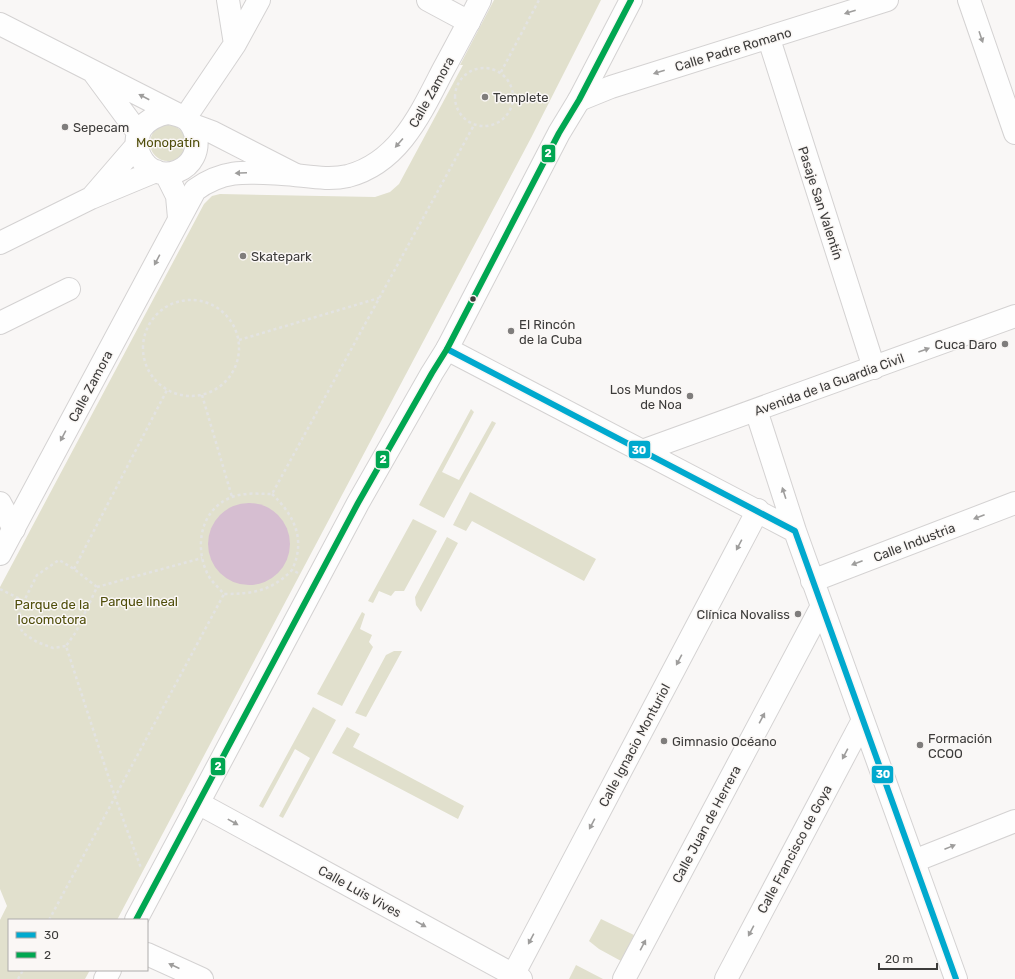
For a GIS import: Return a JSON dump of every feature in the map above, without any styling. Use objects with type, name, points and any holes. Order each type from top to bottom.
[{"type":"street","points":[[228,0],[234,44]]},
{"type":"street","points":[[185,119],[234,44],[259,0]]},
{"type":"street","points":[[428,0],[469,22]]},
{"type":"street","name":"Calle Zamora","points":[[0,554],[195,190],[209,180],[226,174],[294,174],[321,178],[346,176],[370,169],[398,145],[416,122],[480,0]]},
{"type":"street","points":[[137,919],[358,503],[447,349],[559,133],[579,100],[631,0]]},
{"type":"street","name":"Calle Padre Romano","points":[[579,100],[611,87],[768,39],[887,0]]},
{"type":"street","points":[[968,0],[1015,133]]},
{"type":"street","points":[[0,24],[91,69],[185,119],[198,141],[195,157],[188,165],[176,172],[161,173],[91,198],[0,243]]},
{"type":"street","name":"Pasaje San Valentín","points":[[768,39],[874,368]]},
{"type":"street","points":[[91,69],[138,139],[140,156],[146,164],[161,173],[177,196],[179,218]]},
{"type":"street","points":[[91,198],[138,139],[146,122],[155,116],[168,113],[185,119]]},
{"type":"street","name":"Calle Zamora","points":[[185,119],[294,174]]},
{"type":"street","points":[[0,323],[69,289]]},
{"type":"street","name":"Avenida de la Guardia Civil","points":[[642,450],[874,368],[1015,316]]},
{"type":"street","points":[[447,349],[758,510],[795,531]]},
{"type":"street","points":[[756,410],[812,581],[956,979]]},
{"type":"street","points":[[0,503],[14,529]]},
{"type":"street","name":"Calle Industria","points":[[812,581],[1015,503]]},
{"type":"street","name":"Calle Ignacio Monturiol","points":[[515,978],[758,510]]},
{"type":"street","name":"Calle Juan de Herrera","points":[[624,979],[822,606]]},
{"type":"street","name":"Calle Francisco de Goya","points":[[726,979],[863,720]]},
{"type":"street","name":"Calle Luis Vives","points":[[198,803],[515,978]]},
{"type":"street","points":[[914,862],[1015,821]]},
{"type":"street","points":[[148,954],[202,979]]},
{"type":"path","points":[[501,72],[539,0]]},
{"type":"path","points":[[485,67],[501,72],[509,81],[514,92],[513,104],[507,116],[498,123],[486,127],[474,125],[460,115],[455,99],[458,83],[469,71],[485,67]]},
{"type":"path","points":[[272,494],[474,125]]},
{"type":"path","points":[[239,340],[379,298]]},
{"type":"path","points":[[199,299],[218,307],[232,321],[239,340],[237,364],[224,384],[202,395],[184,396],[167,390],[150,374],[143,353],[146,330],[158,312],[177,301],[199,299]]},
{"type":"path","points":[[74,569],[167,390]]},
{"type":"path","points":[[202,395],[232,497]]},
{"type":"path","points":[[252,493],[272,494],[283,504],[291,516],[299,536],[298,558],[292,570],[282,581],[267,588],[245,594],[224,594],[209,576],[202,558],[201,534],[212,510],[232,497],[252,493]]},
{"type":"path","points":[[97,587],[74,569],[59,560],[37,575],[24,601],[17,621],[23,633],[52,648],[66,646],[76,632],[97,587],[202,558]]},
{"type":"path","points":[[292,570],[302,576]]},
{"type":"path","points":[[0,589],[24,601]]},
{"type":"path","points":[[50,919],[224,594]]},
{"type":"path","points":[[66,646],[114,797],[141,870]]},
{"type":"green space","name":"Parque lineal","points":[[494,0],[601,0],[531,138],[118,919],[8,919],[8,971],[89,971],[85,979],[0,979],[0,920],[7,906],[0,889],[0,587],[204,204],[212,196],[220,194],[375,197],[390,192],[399,184],[463,65],[460,65]]},
{"type":"green space","name":"Monopatín","points":[[168,125],[178,128],[183,133],[186,143],[183,153],[178,158],[168,161],[158,158],[153,153],[150,143],[153,133],[158,128]]},
{"type":"green space","points":[[471,409],[474,412],[442,472],[459,480],[492,421],[496,423],[444,518],[419,505]]},
{"type":"green space","points":[[470,492],[596,559],[584,581],[472,521],[466,531],[453,525]]},
{"type":"green space","points":[[413,519],[437,531],[404,591],[395,591],[391,596],[379,591],[373,603],[368,601]]},
{"type":"green space","points":[[447,537],[458,543],[421,612],[416,605],[415,597]]},
{"type":"green space","points":[[362,612],[365,614],[360,629],[372,635],[369,642],[373,647],[342,706],[317,694]]},
{"type":"green space","points":[[394,651],[402,651],[366,717],[355,713],[386,655]]},
{"type":"green space","points":[[313,707],[336,720],[283,818],[279,816],[310,758],[295,749],[263,808],[259,806]]},
{"type":"green space","points":[[347,727],[360,734],[353,747],[464,806],[458,819],[332,753]]},
{"type":"green space","points":[[601,919],[634,935],[621,961],[599,949],[589,941]]},
{"type":"green space","points":[[576,965],[603,979],[569,979]]},
{"type":"shaded area","points":[[249,503],[265,506],[278,515],[287,528],[290,544],[287,560],[278,573],[265,582],[249,585],[233,582],[220,573],[211,560],[208,544],[211,528],[220,515],[233,506]]},
{"type":"transit line","name":"2","points":[[137,919],[358,503],[447,349],[559,133],[579,100],[631,0]]},
{"type":"transit line","name":"30","points":[[447,349],[795,531],[956,979]]},
{"type":"place","name":"Templete","points":[[485,97]]},
{"type":"place","name":"Sepecam","points":[[65,127]]},
{"type":"place","name":"Skatepark","points":[[243,256]]},
{"type":"place","name":"El Rincón de la Cuba","points":[[511,331]]},
{"type":"place","name":"Cuca Daro","points":[[1005,344]]},
{"type":"place","name":"Los Mundos de Noa","points":[[690,396]]},
{"type":"place","name":"Clínica Novaliss","points":[[798,614]]},
{"type":"place","name":"Gimnasio Océano","points":[[664,741]]},
{"type":"place","name":"Formación CCOO","points":[[920,745]]},
{"type":"park label","name":"Parque de la locomotora","points":[[52,612]]}]
